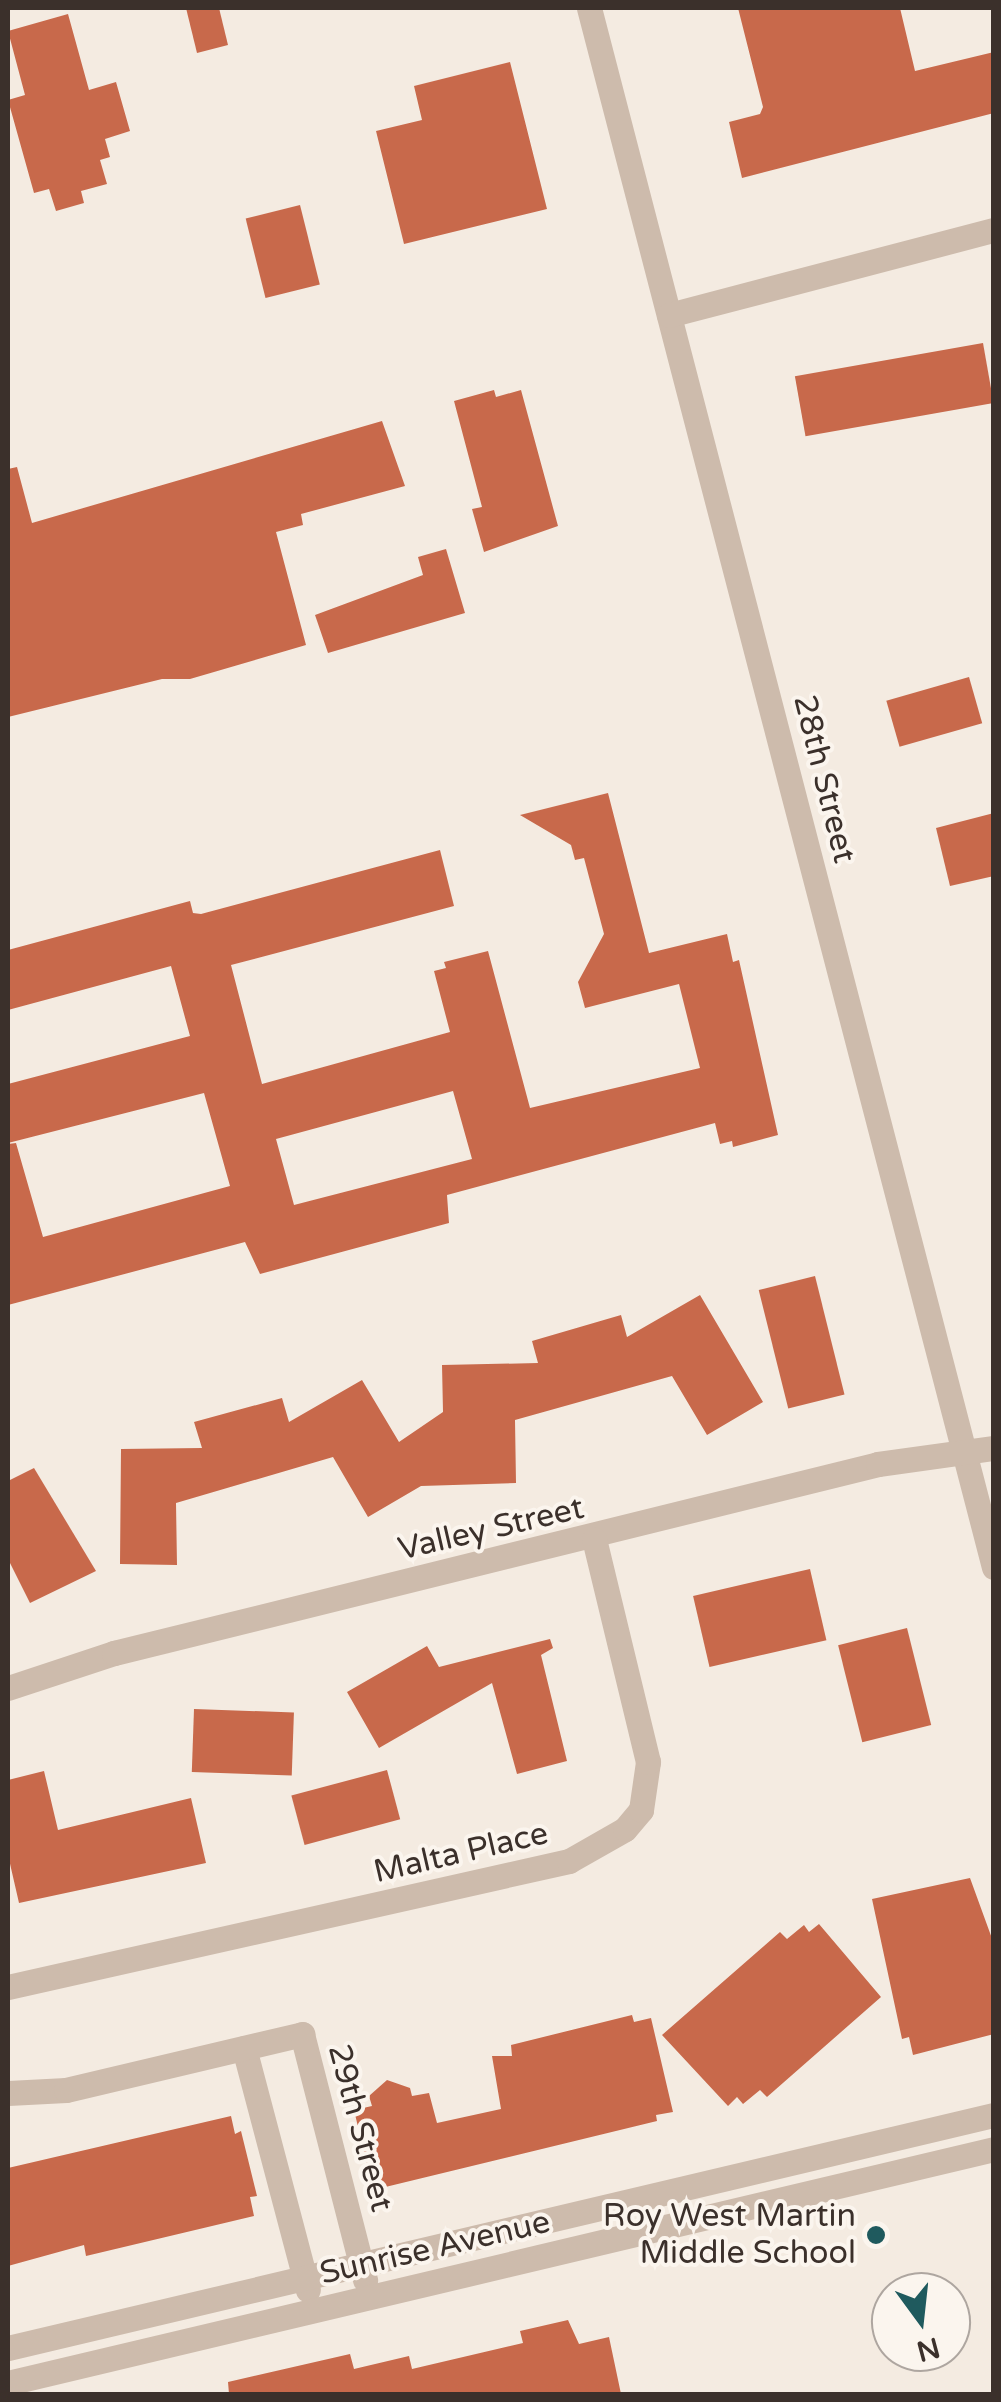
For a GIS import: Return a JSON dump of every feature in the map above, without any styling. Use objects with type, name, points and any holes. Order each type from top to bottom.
[{"type":"street","name":"28th Street","points":[[589,8],[994,1567]]},
{"type":"street","points":[[669,315],[994,230]]},
{"type":"street","name":"Valley Street","points":[[8,1688],[114,1652],[594,1539],[878,1464],[994,1448]]},
{"type":"street","name":"Malta Place","points":[[8,1987],[569,1862],[625,1829],[641,1810],[648,1762],[594,1539]]},
{"type":"street","name":"29th Street","points":[[8,2093],[66,2090],[302,2034],[370,2296]]},
{"type":"street","points":[[244,2048],[313,2310]]},
{"type":"street","name":"Sunrise Avenue","points":[[8,2348],[994,2115]]},
{"type":"street","name":"Sunrise Avenue","points":[[8,2383],[994,2149]]},
{"type":"building","points":[[186,8],[219,8],[228,45],[197,53]]},
{"type":"building","points":[[738,8],[900,8],[915,71],[994,52],[994,113],[742,178],[729,122],[760,114],[763,107]]},
{"type":"building","points":[[68,14],[89,90],[116,82],[130,131],[105,139],[110,157],[100,160],[107,184],[81,191],[84,203],[56,211],[49,189],[34,193],[8,100],[25,95],[8,31]]},
{"type":"building","points":[[510,62],[547,209],[404,244],[376,131],[422,120],[414,86]]},
{"type":"building","points":[[300,205],[320,285],[266,298],[246,219]]},
{"type":"building","points":[[983,343],[994,403],[805,436],[795,376]]},
{"type":"building","points":[[494,390],[496,397],[521,390],[558,526],[484,552],[472,509],[482,507],[454,401]]},
{"type":"building","points":[[382,421],[405,486],[301,514],[303,525],[276,532],[306,645],[190,679],[162,679],[8,717],[8,469],[17,467],[32,523]]},
{"type":"building","points":[[446,549],[465,613],[328,653],[315,615],[423,575],[418,557]]},
{"type":"building","points":[[969,677],[982,723],[900,747],[886,701]]},
{"type":"building","points":[[608,793],[649,953],[727,934],[733,962],[739,960],[778,1135],[733,1147],[732,1141],[720,1144],[715,1123],[447,1195],[449,1223],[260,1274],[245,1242],[8,1305],[8,1144],[16,1143],[43,1237],[230,1186],[204,1093],[8,1143],[8,1084],[190,1036],[171,966],[8,1010],[8,950],[190,901],[193,913],[201,914],[440,850],[454,906],[231,965],[262,1084],[450,1032],[434,971],[446,968],[444,962],[488,951],[530,1108],[700,1068],[679,984],[585,1008],[578,982],[604,934],[584,858],[575,860],[571,845],[520,815]],"holes":[[[453,1091],[472,1159],[294,1205],[276,1139]]]},
{"type":"building","points":[[994,813],[994,876],[950,886],[936,828]]},
{"type":"building","points":[[815,1276],[845,1394],[788,1408],[759,1290]]},
{"type":"building","points":[[700,1295],[763,1402],[707,1435],[672,1376],[515,1420],[516,1483],[421,1486],[368,1517],[333,1457],[176,1503],[177,1565],[120,1564],[121,1449],[202,1448],[194,1422],[282,1398],[289,1422],[362,1380],[399,1442],[443,1412],[442,1365],[538,1363],[532,1341],[621,1315],[627,1337]]},
{"type":"building","points":[[34,1468],[96,1571],[30,1603],[8,1559],[8,1481]]},
{"type":"building","points":[[810,1569],[826,1640],[709,1667],[693,1596]]},
{"type":"building","points":[[907,1628],[931,1725],[862,1742],[838,1645]]},
{"type":"building","points":[[550,1639],[553,1648],[541,1655],[567,1761],[517,1774],[492,1683],[379,1748],[347,1692],[427,1646],[439,1667]]},
{"type":"building","points":[[194,1709],[294,1712],[292,1775],[192,1772]]},
{"type":"building","points":[[387,1770],[400,1819],[305,1845],[291,1796]]},
{"type":"building","points":[[44,1771],[58,1830],[191,1798],[206,1863],[19,1903],[8,1855],[8,1780]]},
{"type":"building","points":[[970,1878],[994,1944],[994,2034],[913,2055],[909,2037],[902,2039],[872,1899]]},
{"type":"building","points":[[819,1924],[881,1997],[767,2097],[760,2090],[743,2104],[737,2097],[728,2106],[662,2035],[780,1932],[787,1939],[804,1925],[809,1932]]},
{"type":"building","points":[[632,2015],[634,2022],[651,2018],[673,2112],[656,2115],[657,2121],[373,2190],[354,2110],[372,2106],[369,2096],[387,2080],[410,2088],[412,2096],[429,2093],[437,2123],[501,2109],[492,2056],[512,2056],[511,2045]]},
{"type":"building","points":[[231,2116],[235,2134],[241,2131],[257,2196],[250,2197],[254,2216],[86,2256],[84,2245],[8,2266],[8,2168]]},
{"type":"building","points":[[568,2320],[579,2344],[609,2337],[621,2394],[229,2394],[228,2382],[350,2354],[354,2369],[409,2356],[412,2369],[523,2343],[520,2331]]},
{"type":"place","name":"Roy West Martin Middle School","points":[[876,2235]]}]
